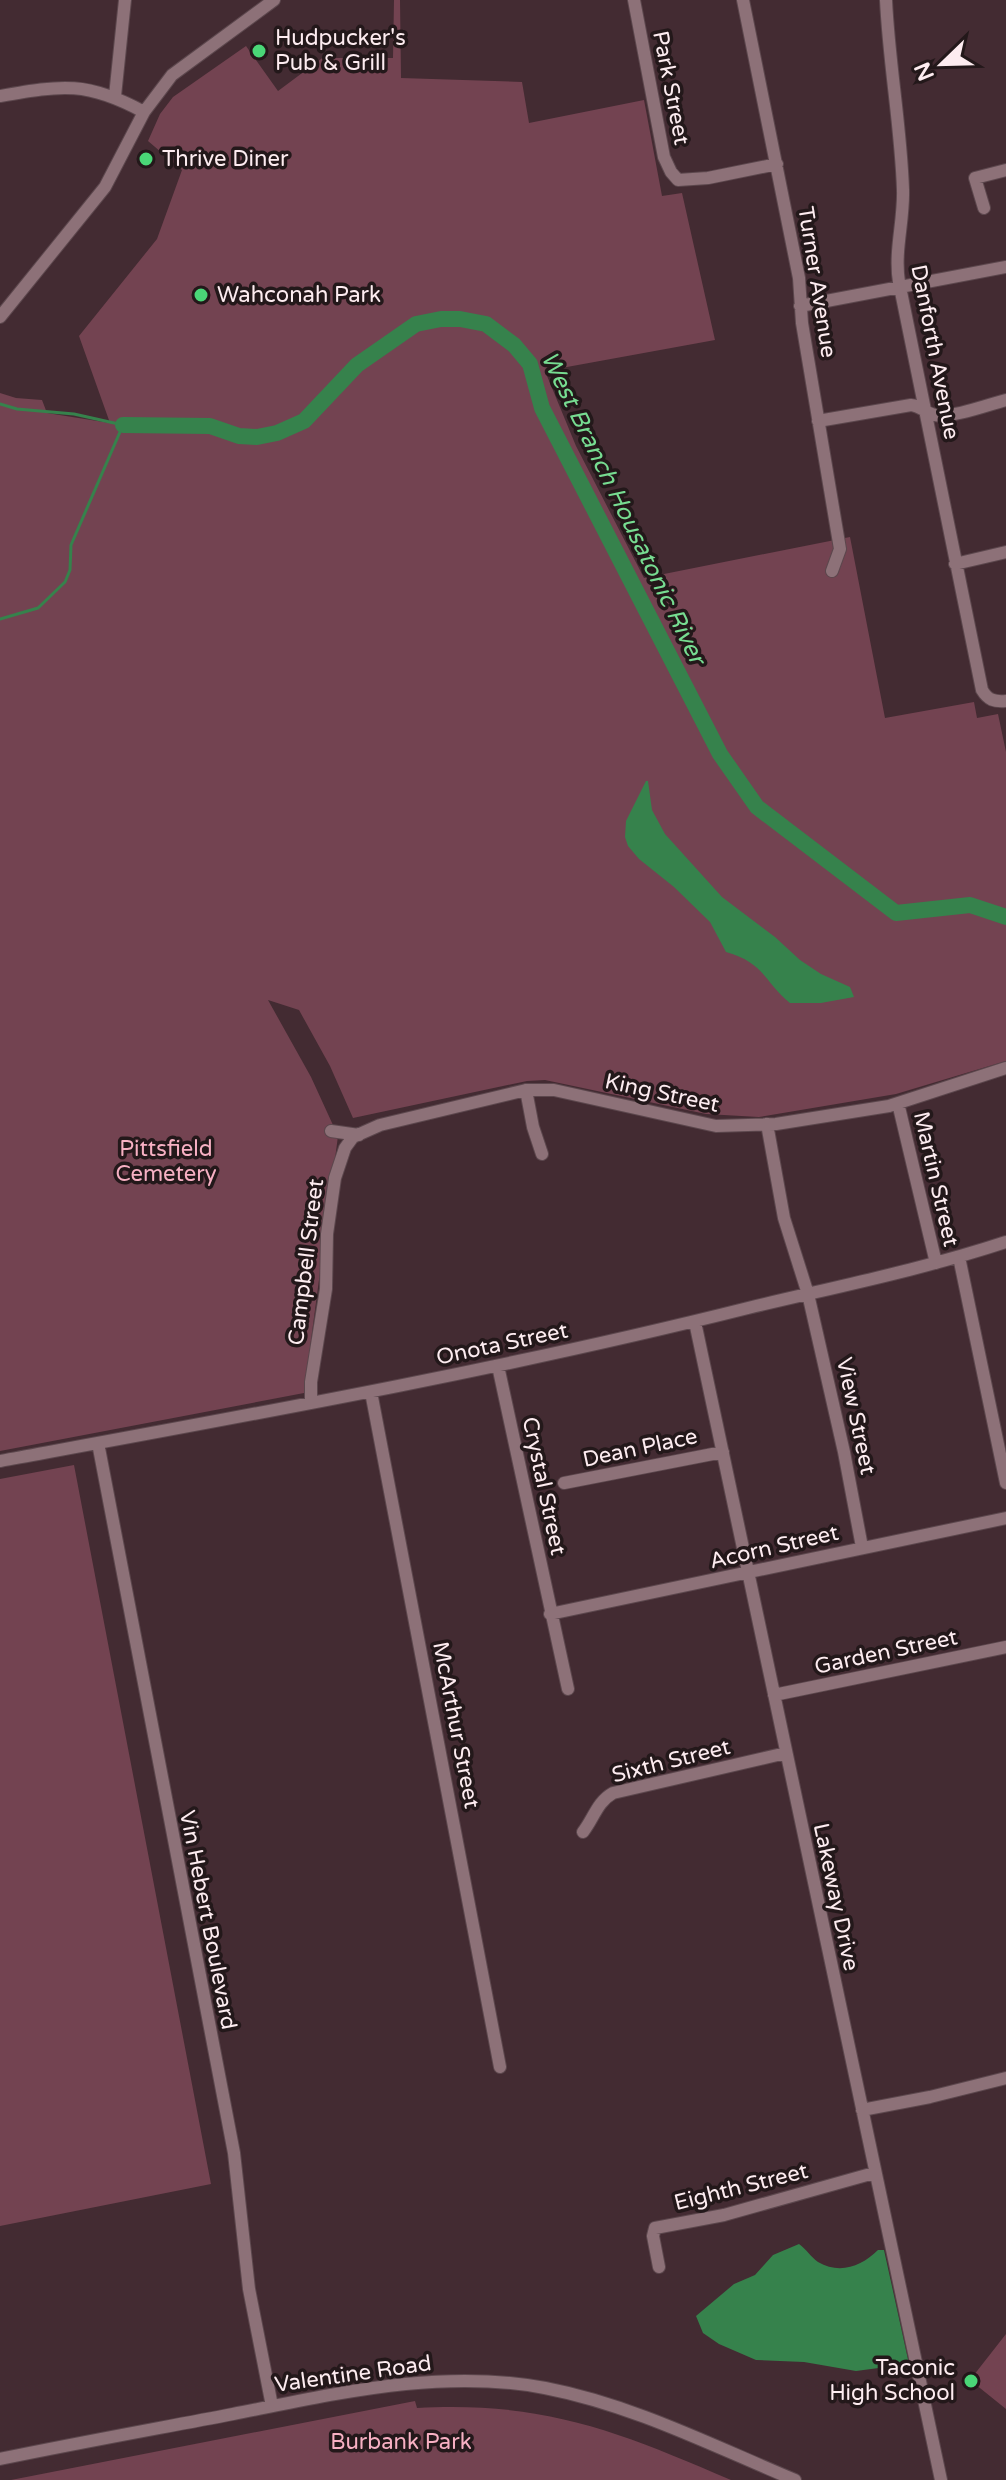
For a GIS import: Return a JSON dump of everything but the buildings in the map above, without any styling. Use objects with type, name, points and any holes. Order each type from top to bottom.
[{"type":"street","points":[[115,96],[125,0]]},
{"type":"street","name":"Park Street","points":[[634,0],[664,157],[678,180],[708,178],[777,164]]},
{"type":"street","name":"Turner Avenue","points":[[743,0],[799,278],[800,306],[840,549],[832,571]]},
{"type":"street","name":"Danforth Avenue","points":[[886,0],[903,195],[897,271],[982,690],[987,698],[1000,701]]},
{"type":"street","points":[[0,317],[105,187],[144,112],[172,75],[269,2]]},
{"type":"street","points":[[0,96],[72,86],[115,96],[144,112]]},
{"type":"street","points":[[984,208],[975,178],[1006,170]]},
{"type":"street","points":[[800,306],[1006,267]]},
{"type":"street","points":[[818,421],[911,405],[942,415],[1006,400]]},
{"type":"street","points":[[955,564],[1006,552]]},
{"type":"street","name":"King Street","points":[[359,1135],[380,1125],[526,1090],[554,1090],[716,1126],[767,1124],[898,1103],[1006,1068]]},
{"type":"street","points":[[526,1090],[542,1154]]},
{"type":"street","name":"Martin Street","points":[[898,1103],[936,1263]]},
{"type":"street","name":"View Street","points":[[767,1124],[784,1218],[808,1294],[862,1547]]},
{"type":"street","points":[[331,1131],[359,1135]]},
{"type":"street","name":"Campbell Street","points":[[311,1403],[315,1354],[326,1289],[327,1234],[335,1178],[345,1148],[353,1137],[359,1135]]},
{"type":"street","name":"Onota Street","points":[[0,1461],[498,1366],[695,1322],[936,1263],[1006,1242]]},
{"type":"street","points":[[959,1257],[1006,1483]]},
{"type":"street","name":"Lakeway Drive","points":[[695,1322],[941,2480]]},
{"type":"street","name":"Crystal Street","points":[[498,1366],[568,1689]]},
{"type":"street","name":"McArthur Street","points":[[371,1392],[500,2067]]},
{"type":"street","name":"Vin Hebert Boulevard","points":[[98,1443],[234,2153],[249,2289],[272,2406]]},
{"type":"street","name":"Dean Place","points":[[564,1483],[723,1452]]},
{"type":"street","name":"Acorn Street","points":[[550,1614],[1006,1518]]},
{"type":"street","name":"Garden Street","points":[[774,1695],[1006,1647]]},
{"type":"street","name":"Sixth Street","points":[[583,1832],[597,1805],[613,1793],[786,1753]]},
{"type":"street","points":[[862,2110],[1006,2078]]},
{"type":"street","name":"Eighth Street","points":[[659,2267],[653,2236],[655,2228],[724,2215],[874,2173]]},
{"type":"street","name":"Valentine Road","points":[[0,2459],[272,2406],[420,2381],[483,2381],[542,2387],[634,2411],[795,2480]]},
{"type":"green space","name":"Wahconah Park","points":[[394,0],[400,0],[401,78],[522,82],[529,123],[644,100],[662,196],[682,193],[715,340],[545,371],[576,446],[644,578],[850,537],[885,718],[974,702],[977,718],[998,714],[1006,752],[1006,1061],[896,1094],[759,1117],[706,1114],[545,1080],[527,1081],[353,1118],[330,1066],[299,1010],[268,1000],[311,1077],[338,1136],[304,1393],[0,1451],[0,393],[42,400],[47,413],[110,423],[79,336],[157,239],[182,170],[148,141],[160,114],[173,97],[246,46],[278,91],[325,56],[393,58]]},
{"type":"green space","points":[[74,1465],[211,2184],[0,2226],[0,1479]]},
{"type":"green space","points":[[1006,2334],[1006,2409],[970,2380]]},
{"type":"green space","name":"Burbank Park","points":[[415,2401],[417,2408],[503,2409],[579,2423],[652,2447],[731,2480],[11,2480]]},
{"type":"shaded area","points":[[646,781],[652,810],[665,834],[722,897],[800,960],[850,987],[854,997],[821,1003],[790,1003],[757,967],[726,952],[710,922],[628,846],[626,821]]},
{"type":"shaded area","points":[[799,2244],[818,2262],[834,2268],[850,2267],[878,2250],[884,2250],[909,2364],[856,2371],[804,2362],[756,2360],[719,2344],[703,2333],[696,2316],[734,2284],[755,2275],[773,2255]]},
{"type":"waterway","name":"West Branch Housatonic River","points":[[123,425],[210,426],[239,436],[257,437],[277,433],[304,421],[357,365],[416,324],[441,319],[486,324],[514,345],[530,364],[542,408],[720,754],[757,807],[896,913],[970,905],[1006,917]]},
{"type":"waterway","points":[[0,404],[17,409],[74,414],[123,425],[71,545],[70,570],[65,582],[38,608],[0,619]]},
{"type":"place","name":"Hudpucker's Pub & Grill","points":[[259,51]]},
{"type":"place","name":"Thrive Diner","points":[[146,159]]},
{"type":"place","name":"Wahconah Park","points":[[201,295]]},
{"type":"place","name":"Taconic High School","points":[[971,2381]]},
{"type":"park label","name":"Pittsfield Cemetery","points":[[166,1162]]}]
